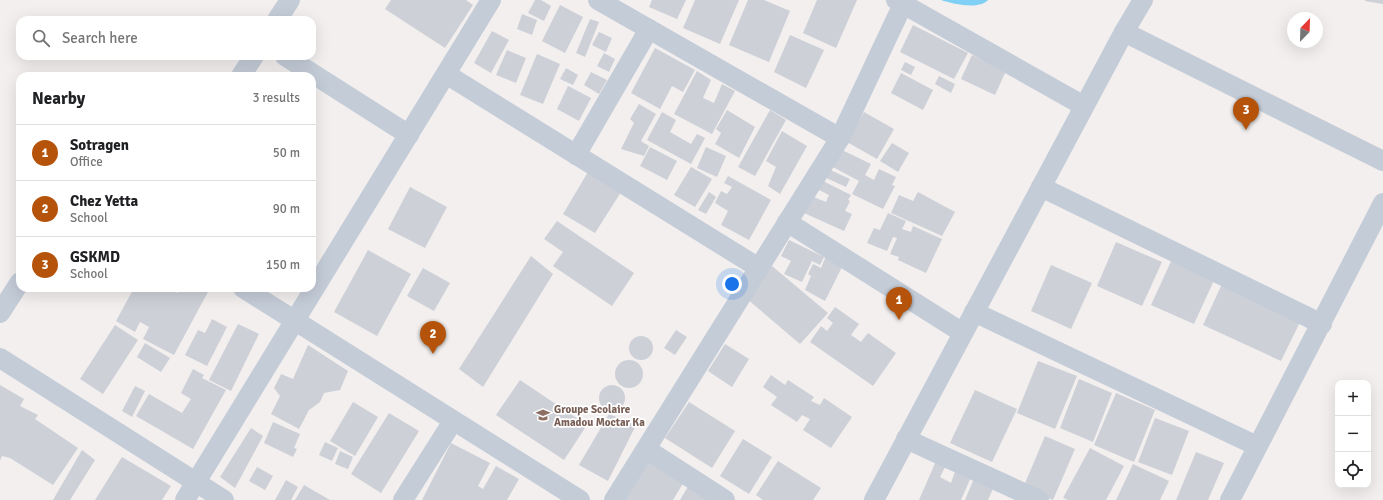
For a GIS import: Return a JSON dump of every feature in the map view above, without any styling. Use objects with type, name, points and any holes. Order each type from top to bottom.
[{"type":"street","points":[[280,16],[290,0]]},
{"type":"street","points":[[316,287],[491,0]]},
{"type":"street","points":[[598,0],[840,138]]},
{"type":"street","points":[[874,500],[1142,0]]},
{"type":"street","points":[[614,500],[840,138],[900,1],[1084,106]]},
{"type":"street","points":[[576,155],[649,29]]},
{"type":"street","points":[[1124,32],[1383,161]]},
{"type":"street","points":[[244,72],[251,60]]},
{"type":"street","points":[[291,60],[310,72]]},
{"type":"street","points":[[446,74],[759,268]]},
{"type":"street","points":[[316,76],[409,135]]},
{"type":"street","points":[[1041,187],[1322,324]]},
{"type":"street","points":[[1230,500],[1383,203]]},
{"type":"street","points":[[787,222],[963,333]]},
{"type":"street","points":[[0,313],[16,288]]},
{"type":"street","points":[[249,292],[580,500]]},
{"type":"street","points":[[185,500],[313,292]]},
{"type":"street","points":[[974,312],[1257,446]]},
{"type":"street","points":[[0,358],[224,500]]},
{"type":"street","points":[[403,500],[453,421]]},
{"type":"street","points":[[906,439],[1039,500]]},
{"type":"street","points":[[646,449],[725,500]]},
{"type":"water","points":[[941,0],[988,0],[979,5],[966,5]]},
{"type":"building","points":[[391,0],[466,0],[473,5],[445,48],[385,9]]},
{"type":"building","points":[[535,0],[541,0],[551,6],[544,21],[528,13]]},
{"type":"building","points":[[652,0],[686,0],[677,19],[649,7]]},
{"type":"building","points":[[695,0],[739,0],[720,44],[683,28]]},
{"type":"building","points":[[748,0],[764,0],[790,11],[769,62],[729,45]]},
{"type":"building","points":[[817,0],[857,0],[836,48],[803,33]]},
{"type":"building","points":[[1383,0],[1383,4],[1365,1]]},
{"type":"building","points":[[560,5],[583,17],[565,53],[542,41]]},
{"type":"building","points":[[522,14],[537,20],[532,35],[517,29]]},
{"type":"building","points":[[590,19],[599,22],[585,57],[576,53]]},
{"type":"building","points":[[913,25],[968,53],[954,79],[900,52]]},
{"type":"building","points":[[492,31],[509,40],[491,73],[474,63]]},
{"type":"building","points":[[599,32],[612,38],[606,52],[592,45]]},
{"type":"building","points":[[790,35],[824,50],[806,88],[774,72]]},
{"type":"building","points":[[655,48],[695,70],[683,92],[672,86],[660,109],[631,93]]},
{"type":"building","points":[[507,50],[526,58],[516,83],[496,75]]},
{"type":"building","points":[[604,53],[615,59],[609,72],[597,66]]},
{"type":"building","points":[[537,54],[560,64],[543,104],[520,95]]},
{"type":"building","points":[[972,55],[1006,71],[995,95],[961,79]]},
{"type":"building","points":[[905,62],[915,67],[911,75],[901,70]]},
{"type":"building","points":[[566,68],[578,75],[573,85],[560,79]]},
{"type":"building","points":[[697,71],[711,80],[703,98],[714,103],[722,84],[735,91],[712,134],[674,114]]},
{"type":"building","points":[[591,72],[607,80],[599,94],[584,85]]},
{"type":"building","points":[[901,73],[933,90],[923,110],[891,93]]},
{"type":"building","points":[[939,76],[955,84],[951,93],[935,84]]},
{"type":"building","points":[[568,86],[591,98],[579,121],[557,109]]},
{"type":"building","points":[[639,104],[656,114],[641,141],[649,146],[644,156],[621,149],[634,123],[630,119]]},
{"type":"building","points":[[727,110],[755,127],[739,158],[715,144],[721,133],[716,129]]},
{"type":"building","points":[[770,110],[786,120],[755,176],[738,167]]},
{"type":"building","points":[[662,112],[676,120],[670,132],[691,144],[697,134],[705,138],[691,164],[647,140]]},
{"type":"building","points":[[864,112],[894,129],[877,159],[847,142]]},
{"type":"building","points":[[782,131],[807,146],[780,194],[768,186],[776,167],[766,161]]},
{"type":"building","points":[[892,143],[909,153],[898,172],[880,161]]},
{"type":"building","points":[[650,147],[677,161],[667,180],[640,166]]},
{"type":"building","points":[[706,147],[726,156],[717,177],[697,168]]},
{"type":"building","points":[[840,149],[871,164],[865,175],[874,180],[879,169],[896,177],[892,185],[895,186],[883,209],[852,194],[859,181],[831,166]]},
{"type":"building","points":[[691,167],[712,179],[695,207],[674,195]]},
{"type":"building","points":[[828,169],[850,179],[846,187],[824,177]]},
{"type":"building","points":[[588,172],[621,192],[595,233],[563,214]]},
{"type":"building","points":[[728,176],[771,200],[749,240],[721,225],[728,211],[715,203],[721,191],[727,194],[732,187],[724,183]]},
{"type":"building","points":[[821,180],[851,195],[845,211],[852,214],[844,231],[804,213],[811,196],[826,202],[829,195],[817,189]]},
{"type":"building","points":[[410,187],[447,207],[425,248],[388,229]]},
{"type":"building","points":[[709,192],[716,197],[706,214],[698,210]]},
{"type":"building","points":[[918,192],[955,212],[942,236],[891,213],[899,195],[913,201]]},
{"type":"building","points":[[888,213],[906,221],[902,229],[911,232],[913,226],[942,239],[926,273],[898,260],[899,257],[890,254],[897,238],[893,237],[887,251],[867,243],[874,228],[880,230]]},
{"type":"building","points":[[557,221],[634,273],[612,306],[553,266],[563,252],[544,239]]},
{"type":"building","points":[[789,240],[824,257],[820,265],[812,261],[802,282],[784,274],[791,261],[781,256]]},
{"type":"building","points":[[1116,242],[1162,262],[1142,306],[1097,286]]},
{"type":"building","points":[[368,250],[411,274],[377,336],[334,312]]},
{"type":"building","points":[[531,256],[553,274],[483,387],[459,369]]},
{"type":"building","points":[[826,256],[843,265],[825,301],[805,290],[811,276],[808,274],[813,264],[821,268]]},
{"type":"building","points":[[1173,257],[1216,276],[1194,324],[1151,305]]},
{"type":"building","points":[[1051,265],[1092,283],[1071,329],[1031,311]]},
{"type":"building","points":[[772,266],[828,313],[800,344],[746,298]]},
{"type":"building","points":[[423,268],[450,283],[434,311],[407,296]]},
{"type":"building","points":[[1222,284],[1301,320],[1281,361],[1203,325]]},
{"type":"building","points":[[132,292],[208,292],[174,355],[143,339],[149,327],[140,322],[135,332],[116,321]]},
{"type":"building","points":[[835,307],[859,324],[851,335],[861,342],[868,333],[896,353],[873,386],[810,342],[821,326],[827,331],[833,323],[827,318]]},
{"type":"building","points":[[212,319],[227,327],[207,366],[185,355],[198,330],[205,333]]},
{"type":"building","points":[[238,324],[259,334],[231,391],[209,380]]},
{"type":"building","points":[[115,325],[138,340],[103,394],[80,379]]},
{"type":"building","points":[[676,330],[687,337],[675,355],[664,348]]},
{"type":"building","points":[[641,336],[646,337],[652,343],[652,353],[646,359],[641,360],[636,359],[630,353],[629,348],[630,343],[636,337]]},
{"type":"building","points":[[145,343],[170,358],[161,372],[137,357]]},
{"type":"building","points":[[725,344],[749,359],[732,387],[708,371]]},
{"type":"building","points":[[308,345],[348,371],[340,390],[324,393],[320,402],[309,410],[299,429],[271,414],[280,396],[274,388],[281,374],[293,379]]},
{"type":"building","points":[[629,360],[639,364],[643,374],[639,384],[629,388],[619,384],[615,374],[619,364]]},
{"type":"building","points":[[1038,361],[1077,376],[1055,429],[1017,413]]},
{"type":"building","points":[[193,369],[204,375],[202,378],[226,390],[193,449],[136,416],[149,394],[182,413],[191,399],[181,393]]},
{"type":"building","points":[[771,375],[785,385],[788,380],[814,397],[811,401],[820,405],[824,398],[852,417],[831,448],[803,430],[810,419],[802,415],[797,422],[771,405],[777,397],[763,387]]},
{"type":"building","points":[[1079,379],[1112,393],[1093,442],[1060,428]]},
{"type":"building","points":[[520,380],[587,425],[564,460],[496,415]]},
{"type":"building","points":[[0,385],[24,399],[20,406],[38,415],[35,419],[78,448],[53,485],[10,458],[2,456],[0,461]]},
{"type":"building","points":[[612,385],[622,388],[625,398],[622,408],[612,411],[602,408],[599,398],[602,388]]},
{"type":"building","points":[[135,386],[145,391],[132,417],[122,411]]},
{"type":"building","points":[[975,390],[1017,409],[992,462],[950,443]]},
{"type":"building","points":[[1116,393],[1155,410],[1134,462],[1094,445]]},
{"type":"building","points":[[353,402],[378,417],[355,456],[330,441]]},
{"type":"building","points":[[689,402],[735,431],[712,468],[665,438]]},
{"type":"building","points":[[389,413],[419,431],[381,493],[351,474]]},
{"type":"building","points":[[609,414],[636,425],[608,481],[579,465]]},
{"type":"building","points":[[1155,418],[1189,431],[1172,475],[1138,462]]},
{"type":"building","points":[[273,422],[300,434],[294,448],[297,449],[293,457],[264,443]]},
{"type":"building","points":[[251,428],[263,436],[235,488],[220,477]]},
{"type":"building","points":[[1045,436],[1075,449],[1053,500],[1023,488]]},
{"type":"building","points":[[743,439],[772,457],[749,494],[720,476]]},
{"type":"building","points":[[325,442],[338,448],[332,461],[319,455]]},
{"type":"building","points":[[451,443],[490,463],[478,486],[483,489],[496,466],[519,479],[507,500],[422,500]]},
{"type":"building","points":[[1090,448],[1124,466],[1106,500],[1068,500],[1063,498]]},
{"type":"building","points":[[82,450],[95,460],[70,500],[53,500]]},
{"type":"building","points":[[340,451],[353,457],[348,469],[335,464]]},
{"type":"building","points":[[1196,452],[1224,463],[1208,500],[1176,500]]},
{"type":"building","points":[[122,457],[171,486],[162,500],[95,500]]},
{"type":"building","points":[[651,459],[685,480],[673,500],[625,500]]},
{"type":"building","points":[[778,461],[821,488],[813,500],[763,500],[756,495]]},
{"type":"building","points":[[936,461],[946,465],[940,477],[951,483],[956,469],[972,475],[961,500],[919,500]]},
{"type":"building","points":[[1133,464],[1169,481],[1160,500],[1116,500]]},
{"type":"building","points":[[257,467],[273,476],[265,490],[249,481]]},
{"type":"building","points":[[975,476],[995,484],[988,500],[965,500]]},
{"type":"building","points":[[286,480],[298,487],[291,500],[275,500]]},
{"type":"building","points":[[690,483],[718,500],[680,500]]},
{"type":"building","points":[[304,485],[330,500],[295,500]]},
{"type":"place","name":"GSKMD","points":[[1246,130]]},
{"type":"place","name":"Sotragen","points":[[899,320]]},
{"type":"place","name":"Chez Yetta","points":[[433,354]]},
{"type":"place","name":"Groupe Scolaire Amadou Moctar Ka","points":[[543,415]]}]
